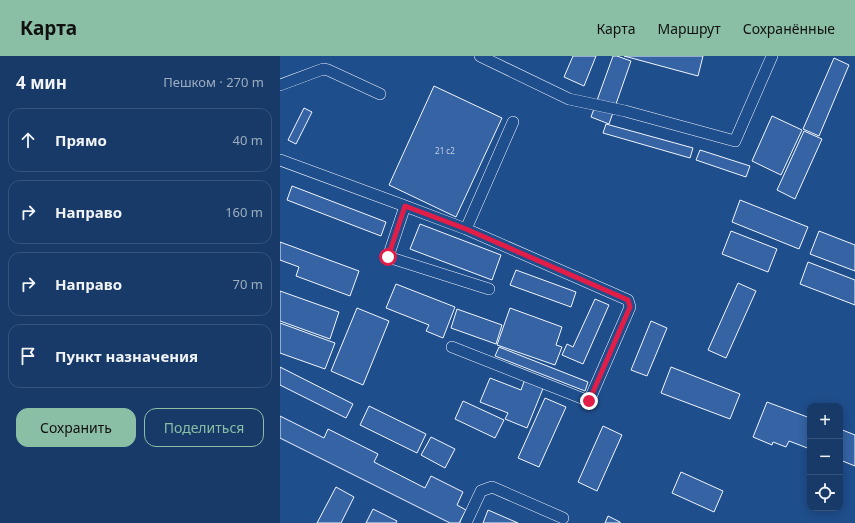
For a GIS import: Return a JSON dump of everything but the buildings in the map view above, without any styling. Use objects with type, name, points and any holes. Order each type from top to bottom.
[{"type":"lane","points":[[480,56],[568,99],[625,111],[735,141],[772,56]]},
{"type":"lane","points":[[280,85],[323,69],[380,94]]},
{"type":"lane","points":[[466,229],[513,122]]},
{"type":"lane","points":[[280,160],[466,229],[628,300],[630,307],[589,401],[452,347]]},
{"type":"lane","points":[[405,206],[388,257],[489,289]]},
{"type":"lane","points":[[466,523],[481,491],[492,487],[563,518]]},
{"type":"route","points":[[388,257],[405,206],[466,229],[628,300],[630,307],[589,401]]}]
